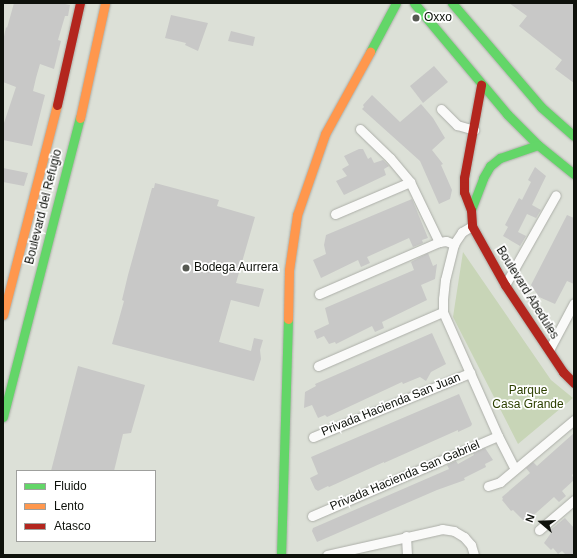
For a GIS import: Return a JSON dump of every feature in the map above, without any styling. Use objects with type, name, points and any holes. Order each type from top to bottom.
[{"type":"main road","name":"Boulevard del Refugio","points":[[3,315],[58,101],[80,3]]},
{"type":"main road","name":"Boulevard del Refugio","points":[[3,417],[82,109],[105,3]]},
{"type":"main road","points":[[100,30],[115,3]]},
{"type":"main road","points":[[281,555],[289,270],[297,215],[325,134],[396,3]]},
{"type":"main road","points":[[414,3],[481,85],[538,145],[574,174]]},
{"type":"main road","points":[[452,3],[531,96],[574,136]]},
{"type":"main road","name":"Boulevard Abedules","points":[[481,85],[474,130],[464,178],[464,192],[471,210],[472,226],[505,285],[563,372],[574,383]]},
{"type":"main road","name":"Boulevard Abedules","points":[[471,210],[483,178],[490,166],[500,158],[538,145]]},
{"type":"street","points":[[441,109],[457,125],[474,130]]},
{"type":"street","points":[[360,129],[390,158],[410,182],[439,242]]},
{"type":"street","points":[[335,214],[410,182]]},
{"type":"street","points":[[505,285],[556,195]]},
{"type":"street","points":[[472,226],[462,232],[454,244],[445,280],[443,299],[444,312],[498,436],[515,469]]},
{"type":"street","points":[[319,294],[439,242],[446,241],[454,244]]},
{"type":"street","points":[[549,350],[574,303]]},
{"type":"street","points":[[318,366],[444,312]]},
{"type":"street","name":"Privada Hacienda San Juan","points":[[313,437],[470,373]]},
{"type":"street","points":[[488,486],[500,482],[574,420]]},
{"type":"street","name":"Privada Hacienda San Gabriel","points":[[312,516],[498,436]]},
{"type":"street","points":[[539,530],[574,500]]},
{"type":"street","points":[[327,555],[337,554],[406,536],[442,529],[454,531],[464,537],[471,545],[474,555]]},
{"type":"street","points":[[406,536],[407,555]]},
{"type":"green space","name":"Parque Casa Grande","points":[[463,252],[551,380],[573,398],[518,444],[453,317]]},
{"type":"building","points":[[14,3],[60,3],[70,5],[68,16],[65,16],[58,40],[61,41],[54,69],[40,64],[36,78],[33,91],[45,95],[32,146],[3,140],[3,126],[16,87],[3,82],[3,41]]},
{"type":"building","points":[[509,3],[574,3],[574,83],[555,69],[562,60],[519,26],[527,16]]},
{"type":"building","points":[[171,15],[208,23],[198,51],[185,45],[186,43],[165,38]]},
{"type":"building","points":[[231,31],[255,37],[253,46],[228,41]]},
{"type":"building","points":[[434,66],[448,82],[423,103],[410,86]]},
{"type":"building","points":[[372,95],[400,122],[421,104],[433,118],[445,138],[432,150],[443,164],[441,165],[452,190],[450,199],[439,204],[420,161],[362,109],[364,107],[363,105]]},
{"type":"building","points":[[359,149],[363,149],[368,159],[371,157],[374,163],[383,160],[389,166],[384,169],[386,175],[344,195],[336,181],[347,176],[342,169],[349,165],[344,156]]},
{"type":"building","points":[[535,167],[546,176],[532,205],[541,210],[536,218],[527,214],[518,232],[526,236],[520,246],[503,236],[508,227],[505,225],[519,198],[522,200],[531,182],[528,180]]},
{"type":"building","points":[[3,168],[28,173],[24,186],[3,182]]},
{"type":"building","points":[[155,183],[219,200],[217,206],[255,217],[236,283],[264,289],[259,307],[231,300],[219,342],[251,351],[254,338],[263,340],[260,350],[261,359],[254,381],[112,344],[124,301],[122,300],[128,275],[152,188],[154,188]]},
{"type":"building","points":[[412,199],[428,238],[422,240],[423,243],[413,247],[409,238],[367,257],[370,263],[361,267],[358,260],[321,278],[313,260],[326,254],[324,245],[326,235]]},
{"type":"building","points":[[567,215],[574,218],[574,284],[567,281],[555,304],[539,297],[531,285]]},
{"type":"building","points":[[428,253],[433,266],[437,264],[435,279],[421,285],[427,300],[382,322],[384,328],[375,332],[372,326],[336,344],[335,342],[329,344],[324,336],[317,339],[314,331],[329,324],[325,308],[414,270],[411,262]]},
{"type":"building","points":[[432,333],[446,364],[431,372],[426,381],[420,377],[403,384],[402,382],[327,417],[325,415],[318,418],[312,405],[304,408],[305,392],[316,386],[315,384]]},
{"type":"building","points":[[78,366],[145,385],[131,433],[123,434],[114,470],[51,470]]},
{"type":"building","points":[[459,394],[472,424],[471,426],[458,432],[458,430],[329,487],[328,486],[318,491],[315,489],[310,478],[318,474],[311,457]]},
{"type":"building","points":[[574,433],[574,473],[572,475],[574,480],[562,491],[566,496],[559,502],[554,497],[527,521],[523,520],[513,510],[511,511],[502,500],[502,497],[530,473],[526,468],[533,462],[537,466]]},
{"type":"building","points":[[485,448],[493,460],[485,464],[486,467],[464,478],[465,480],[437,490],[317,542],[312,531],[313,528],[449,469],[447,465],[456,461],[458,464],[474,455],[473,453]]},
{"type":"building","points":[[565,518],[574,528],[574,555],[566,555],[562,551],[558,554],[553,548],[551,550],[544,543],[551,533],[549,531]]},
{"type":"traffic: fast","points":[[370,52],[396,3]]},
{"type":"traffic: fast","points":[[414,3],[507,114],[538,145],[574,174]]},
{"type":"traffic: fast","points":[[452,3],[541,107],[574,136]]},
{"type":"traffic: fast","points":[[3,417],[80,118]]},
{"type":"traffic: fast","points":[[483,178],[490,166],[500,158],[538,145]]},
{"type":"traffic: fast","points":[[471,210],[483,178]]},
{"type":"traffic: fast","points":[[281,555],[288,319]]},
{"type":"traffic: slow","points":[[80,118],[105,3]]},
{"type":"traffic: slow","points":[[288,319],[289,270],[297,215],[325,134],[370,52]]},
{"type":"traffic: slow","points":[[3,315],[57,105]]},
{"type":"traffic: jam","points":[[57,105],[80,3]]},
{"type":"traffic: jam","points":[[464,178],[481,85]]},
{"type":"traffic: jam","points":[[464,178],[464,192],[471,210],[472,226],[505,285],[563,372],[574,383]]},
{"type":"place","name":"Oxxo","points":[[416,18]]},
{"type":"place","name":"Bodega Aurrera","points":[[186,268]]}]
